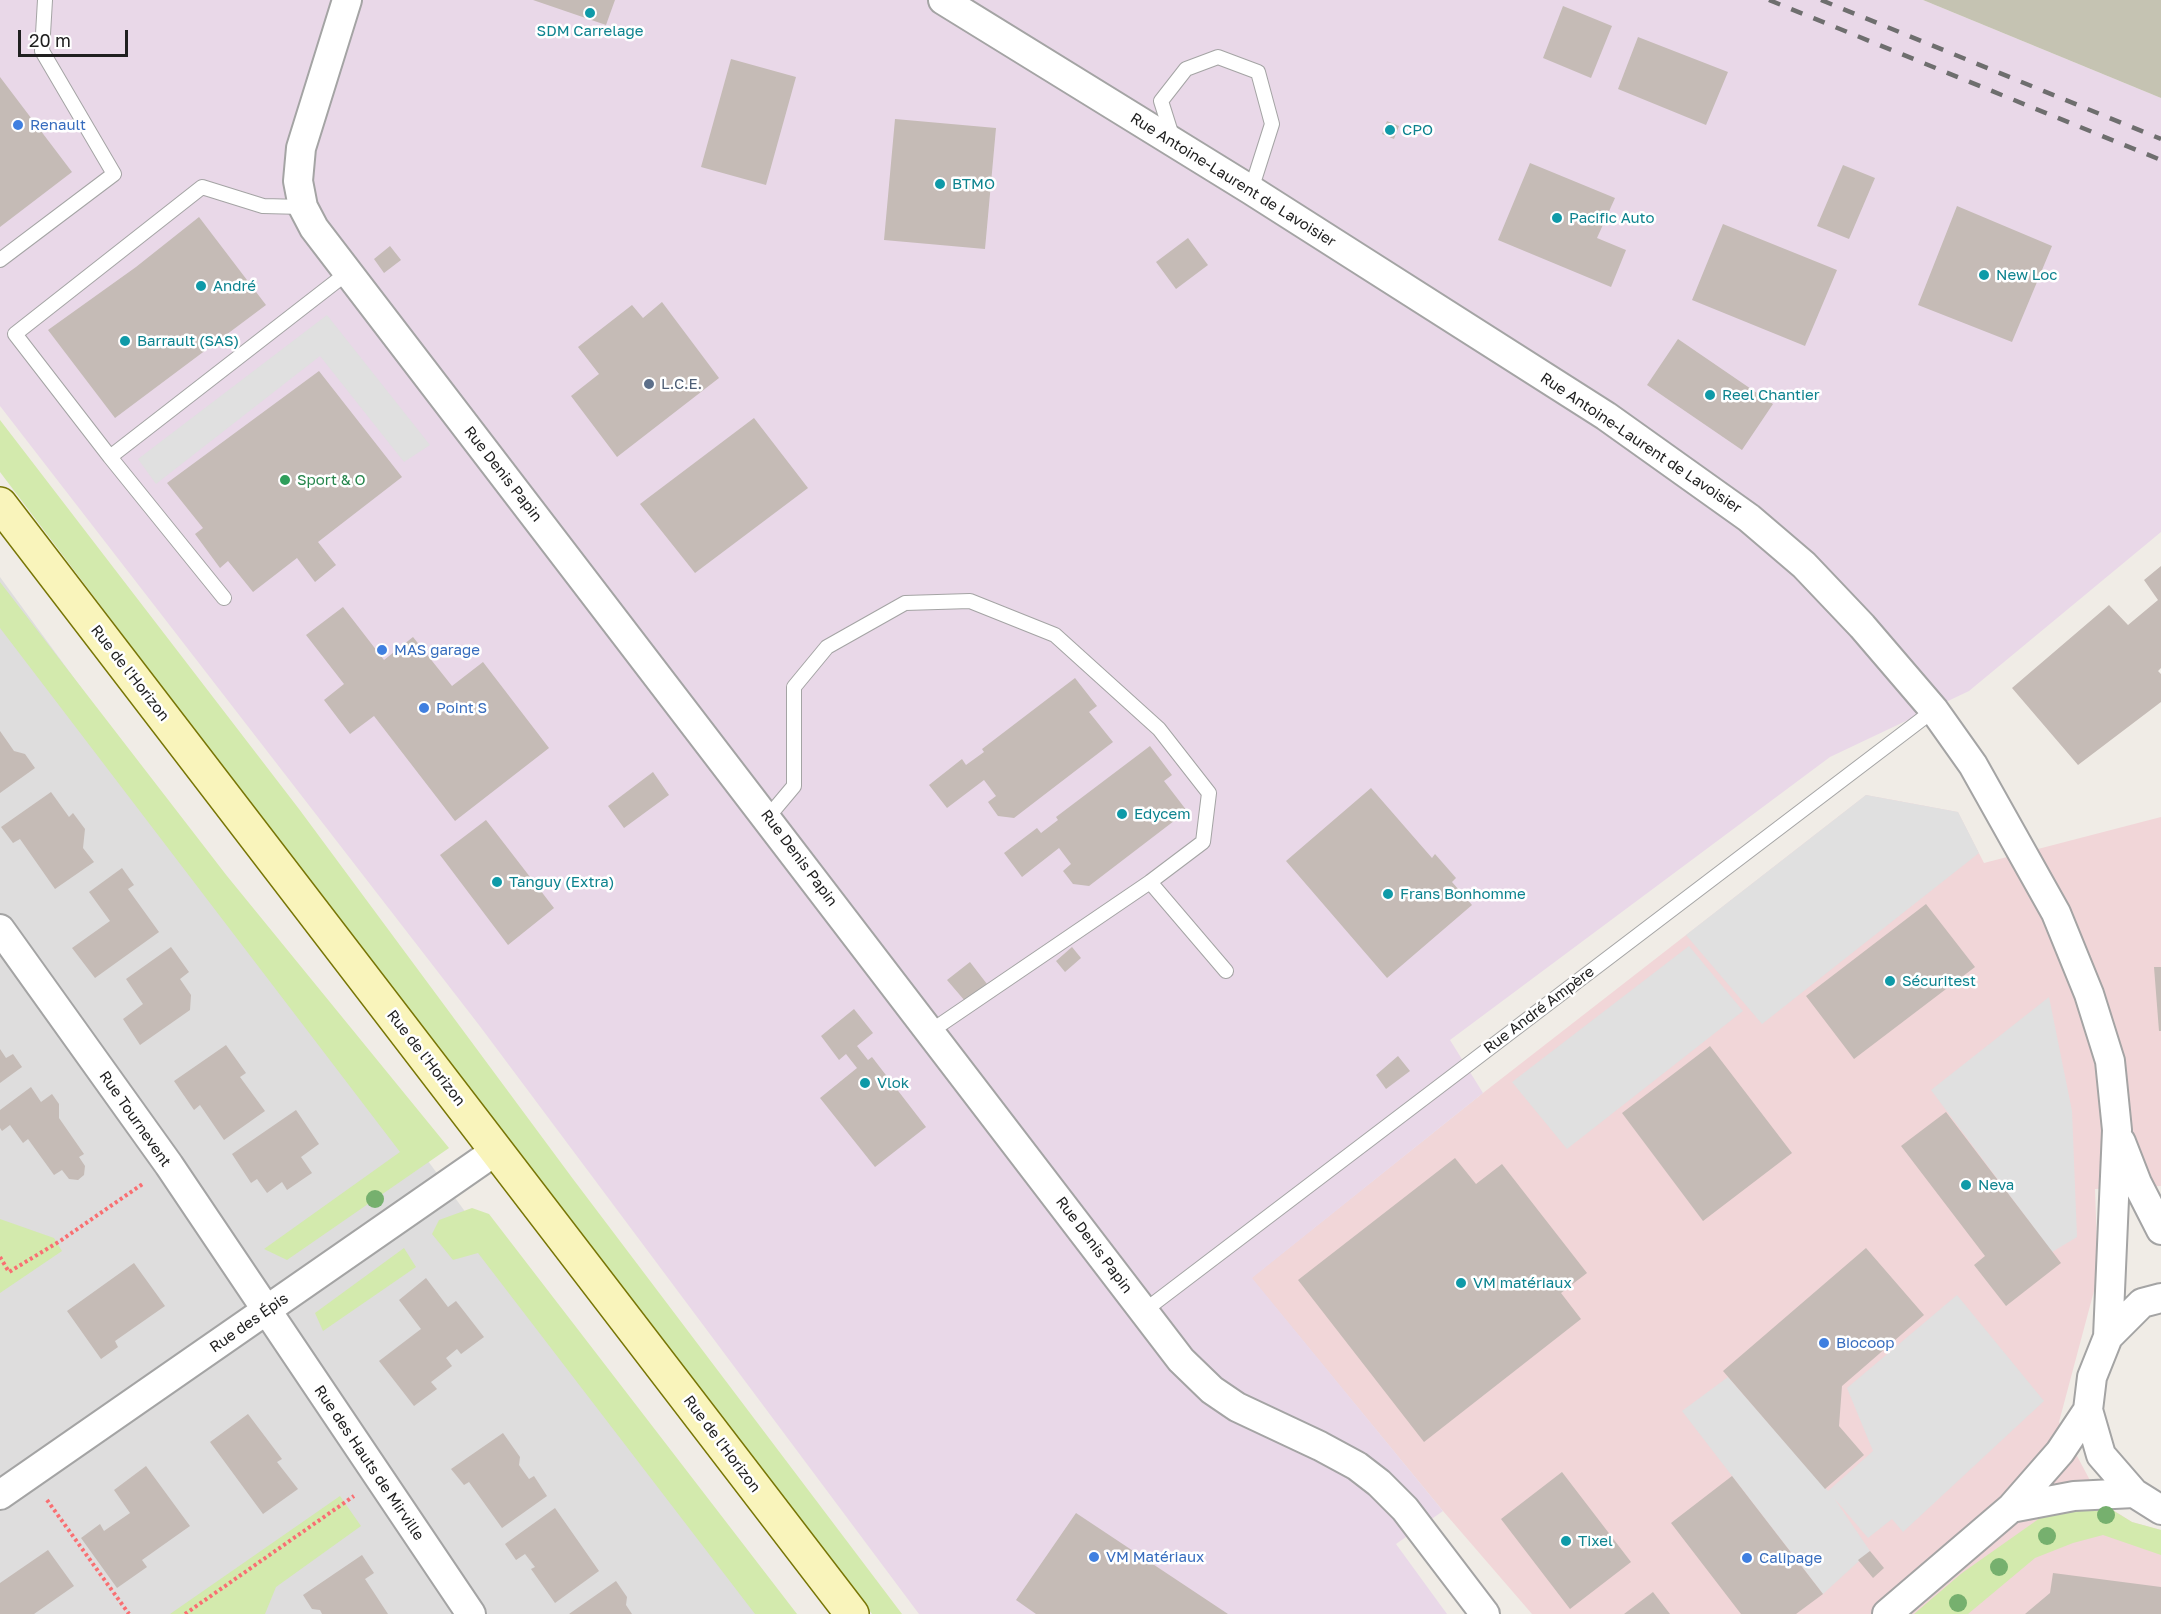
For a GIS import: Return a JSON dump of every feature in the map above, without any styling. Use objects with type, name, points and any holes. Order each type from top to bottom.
[{"type":"main road","name":"Rue de l'Horizon","points":[[0,504],[852,1614]]},
{"type":"street","name":"Rue Denis Papin","points":[[347,0],[301,148],[298,181],[303,207],[314,228],[768,817],[1181,1360],[1212,1390],[1237,1407],[1357,1466],[1378,1483],[1405,1509],[1485,1614]]},
{"type":"street","name":"Rue Antoine-Laurent de Lavoisier","points":[[943,0],[1173,141],[1606,416],[1749,518],[1813,574],[1862,626],[1934,710],[1973,765],[2017,838],[2056,913],[2089,994],[2110,1061],[2117,1130],[2108,1337]]},
{"type":"street","name":"Rue Tournevent","points":[[0,929],[169,1166],[267,1311]]},
{"type":"street","name":"Rue Antoine-Laurent de Lavoisier","points":[[2117,1130],[2137,1183],[2161,1230]]},
{"type":"street","name":"Rue des Épis","points":[[0,1495],[497,1150]]},
{"type":"street","points":[[2161,1298],[2142,1303],[2108,1337],[2092,1377],[2088,1410],[2101,1455],[2134,1493],[2161,1510]]},
{"type":"street","name":"Rue des Hauts de Mirville","points":[[267,1311],[471,1614]]},
{"type":"street","points":[[1887,1614],[2011,1508],[2060,1452],[2088,1410]]},
{"type":"street","points":[[2011,1508],[2074,1496],[2134,1493]]},
{"type":"lane","points":[[0,260],[114,174],[42,51],[45,0]]},
{"type":"lane","points":[[1173,141],[1161,101],[1186,69],[1218,57],[1258,72],[1272,124],[1251,190]]},
{"type":"lane","points":[[224,598],[110,457],[15,334],[202,187],[263,206],[303,207]]},
{"type":"lane","points":[[110,457],[347,273]]},
{"type":"lane","points":[[768,817],[794,786],[795,687],[827,647],[905,603],[970,601],[1055,635],[1159,729],[1209,793],[1203,842],[1150,882],[931,1031]]},
{"type":"lane","name":"Rue André Ampère","points":[[1144,1311],[1934,710]]},
{"type":"lane","points":[[1150,882],[1226,971]]},
{"type":"path","points":[[0,1257],[9,1272],[60,1241],[169,1166]]},
{"type":"path","points":[[29,1476],[129,1614]]},
{"type":"path","points":[[185,1614],[379,1478]]},
{"type":"shaded area","points":[[0,0],[1923,0],[2161,98],[2161,532],[1969,691],[1830,757],[1450,1040],[1483,1093],[1252,1278],[1443,1511],[1396,1544],[1447,1614],[919,1614],[479,1025],[0,406]]},
{"type":"shaded area","points":[[1923,0],[2161,0],[2161,98]]},
{"type":"shaded area","points":[[327,315],[430,445],[404,462],[320,356],[156,484],[138,459]]},
{"type":"shaded area","points":[[0,577],[760,1614],[0,1614]]},
{"type":"shaded area","points":[[1866,795],[1958,812],[1984,863],[2161,817],[2161,1186],[2095,1189],[2098,1276],[2059,1422],[2102,1503],[2132,1522],[2161,1530],[2161,1614],[1532,1614],[1443,1511],[1251,1278],[1483,1093]]},
{"type":"shaded area","points":[[1866,795],[1958,812],[1979,853],[1762,1024],[1686,935]]},
{"type":"shaded area","points":[[1689,946],[1743,1011],[1567,1149],[1512,1082]]},
{"type":"shaded area","points":[[2049,997],[2072,1111],[2077,1237],[2052,1252],[1931,1090]]},
{"type":"shaded area","name":"Biocoop","points":[[1957,1295],[2044,1401],[1903,1532],[1892,1519],[1868,1538],[1834,1498],[1870,1551],[1823,1594],[1682,1411],[1728,1377],[1828,1491],[1873,1451],[1847,1388]]},
{"type":"green space","points":[[0,420],[299,809],[573,1179],[902,1614],[872,1614],[273,834],[0,472]]},
{"type":"green space","points":[[0,582],[227,876],[449,1148],[287,1260],[264,1249],[400,1152],[0,628]]},
{"type":"green space","points":[[472,1208],[489,1214],[797,1614],[755,1614],[478,1253],[453,1260],[432,1234],[439,1220]]},
{"type":"green space","points":[[0,1219],[54,1238],[62,1251],[0,1293]]},
{"type":"green space","points":[[404,1248],[416,1267],[323,1331],[315,1313]]},
{"type":"green space","points":[[340,1496],[361,1526],[276,1587],[265,1614],[170,1614]]},
{"type":"green space","points":[[2101,1503],[2132,1522],[2161,1530],[2161,1555],[2103,1535],[2073,1543],[2035,1558],[1968,1614],[1914,1614],[1962,1573],[2040,1518]]},
{"type":"building","name":"SDM Carrelage","points":[[533,0],[615,0],[606,25]]},
{"type":"building","points":[[1563,6],[1612,26],[1591,78],[1543,58]]},
{"type":"building","points":[[1638,37],[1728,72],[1706,125],[1618,89]]},
{"type":"building","points":[[731,59],[796,77],[766,185],[701,167]]},
{"type":"building","name":"Renault","points":[[0,77],[72,172],[0,227]]},
{"type":"building","name":"BTMO","points":[[895,119],[996,128],[985,249],[884,240]]},
{"type":"building","name":"CPO","points":[[1387,121],[1399,126],[1394,139],[1382,134]]},
{"type":"building","name":"Pacific Auto","points":[[1530,163],[1615,198],[1597,238],[1626,250],[1611,287],[1498,240]]},
{"type":"building","points":[[1843,165],[1875,178],[1849,239],[1817,226]]},
{"type":"building","name":"New Loc","points":[[1957,206],[2052,246],[2012,342],[1918,305]]},
{"type":"building","points":[[199,217],[266,305],[115,418],[48,330],[136,267]]},
{"type":"building","points":[[1723,224],[1837,270],[1805,346],[1692,300]]},
{"type":"building","points":[[1188,238],[1208,265],[1176,289],[1156,262]]},
{"type":"building","points":[[390,246],[401,260],[384,273],[374,259]]},
{"type":"building","name":"L.C.E.","points":[[662,302],[719,378],[617,457],[571,396],[599,374],[578,347],[632,305],[643,318]]},
{"type":"building","name":"Reel Chantier","points":[[1678,339],[1773,404],[1742,450],[1647,385]]},
{"type":"building","name":"Sport & O","points":[[319,371],[402,477],[318,542],[336,565],[315,582],[297,558],[253,592],[228,561],[220,568],[195,534],[203,528],[167,483]]},
{"type":"building","points":[[754,418],[808,488],[695,573],[640,504]]},
{"type":"building","points":[[2161,566],[2161,668],[2158,671],[2161,674],[2161,702],[2078,765],[2012,688],[2109,605],[2128,625],[2158,600],[2144,580]]},
{"type":"building","name":"Point S","points":[[343,607],[384,660],[413,637],[452,686],[483,662],[549,748],[455,821],[374,716],[350,734],[324,700],[344,684],[306,635]]},
{"type":"building","points":[[1075,678],[1097,706],[1089,712],[1113,742],[1014,818],[998,816],[988,802],[996,796],[984,780],[947,808],[929,785],[962,759],[966,765],[984,752],[982,749]]},
{"type":"building","points":[[0,731],[14,751],[25,754],[35,768],[0,793]]},
{"type":"building","name":"Edycem","points":[[1150,746],[1172,775],[1164,781],[1187,811],[1089,886],[1073,884],[1063,871],[1071,864],[1059,848],[1022,877],[1004,853],[1037,828],[1041,833],[1058,820],[1056,817]]},
{"type":"building","points":[[653,772],[669,795],[624,828],[608,806]]},
{"type":"building","name":"Frans Bonhomme","points":[[1371,788],[1432,858],[1435,854],[1456,878],[1452,882],[1472,905],[1387,978],[1286,861]]},
{"type":"building","points":[[51,792],[69,817],[73,813],[85,829],[83,848],[94,862],[55,889],[20,839],[13,843],[1,827]]},
{"type":"building","name":"Tanguy (Extra)","points":[[486,820],[554,908],[508,945],[440,855]]},
{"type":"building","points":[[122,868],[134,885],[128,889],[159,932],[95,978],[72,948],[110,921],[89,892]]},
{"type":"building","name":"Sécuritest","points":[[1926,904],[1975,967],[1854,1059],[1806,996]]},
{"type":"building","points":[[171,947],[189,972],[180,979],[191,995],[190,1010],[140,1045],[123,1019],[143,1004],[126,979]]},
{"type":"building","points":[[1072,947],[1081,958],[1065,972],[1056,961]]},
{"type":"building","points":[[970,962],[987,984],[965,1001],[947,980]]},
{"type":"building","points":[[2154,967],[2161,967],[2161,1031],[2159,1031]]},
{"type":"building","name":"Vlok","points":[[854,1009],[873,1033],[857,1046],[868,1060],[872,1057],[926,1127],[875,1167],[820,1098],[857,1068],[846,1054],[839,1060],[821,1036]]},
{"type":"building","points":[[226,1045],[246,1073],[240,1077],[265,1111],[224,1140],[200,1105],[194,1110],[174,1081]]},
{"type":"building","points":[[1710,1046],[1792,1153],[1703,1221],[1622,1113]]},
{"type":"building","points":[[0,1049],[6,1058],[13,1054],[22,1067],[0,1083]]},
{"type":"building","points":[[1398,1056],[1410,1071],[1386,1089],[1376,1075]]},
{"type":"building","points":[[31,1087],[41,1102],[52,1094],[59,1104],[59,1118],[84,1154],[79,1157],[85,1166],[84,1175],[78,1180],[69,1179],[62,1170],[54,1175],[28,1139],[23,1143],[10,1125],[2,1131],[0,1128],[0,1110]]},
{"type":"building","points":[[296,1110],[319,1144],[301,1157],[312,1173],[287,1190],[282,1182],[267,1193],[257,1179],[251,1183],[232,1154]]},
{"type":"building","name":"Neva","points":[[1946,1112],[2061,1263],[2006,1306],[1974,1265],[1985,1256],[1901,1146]]},
{"type":"building","name":"VM matériaux","points":[[1455,1158],[1476,1184],[1502,1164],[1587,1273],[1561,1293],[1581,1319],[1424,1442],[1298,1280]]},
{"type":"building","name":"Biocoop","points":[[1866,1248],[1924,1315],[1842,1386],[1839,1426],[1864,1455],[1825,1489],[1723,1371]]},
{"type":"building","points":[[134,1263],[165,1306],[115,1341],[118,1347],[101,1359],[67,1311]]},
{"type":"building","points":[[426,1278],[448,1307],[456,1301],[484,1337],[461,1354],[457,1349],[446,1358],[452,1366],[431,1382],[437,1389],[414,1406],[379,1361],[421,1329],[399,1300]]},
{"type":"building","points":[[248,1414],[282,1459],[277,1462],[298,1489],[263,1514],[210,1442]]},
{"type":"building","points":[[503,1433],[520,1457],[519,1465],[529,1479],[534,1476],[547,1496],[502,1528],[469,1482],[464,1485],[451,1469]]},
{"type":"building","points":[[146,1466],[190,1526],[142,1560],[147,1567],[117,1588],[81,1538],[100,1524],[104,1531],[130,1513],[114,1490]]},
{"type":"building","name":"Tixel","points":[[1562,1472],[1631,1562],[1570,1609],[1501,1519]]},
{"type":"building","name":"Calipage","points":[[1732,1476],[1823,1594],[1796,1614],[1741,1614],[1671,1523]]},
{"type":"building","points":[[555,1508],[599,1571],[555,1603],[531,1569],[535,1567],[525,1554],[516,1560],[505,1544]]},
{"type":"building","name":"VM Matériaux","points":[[1076,1513],[1228,1614],[1036,1614],[1016,1600]]},
{"type":"building","points":[[48,1550],[74,1586],[34,1614],[0,1614],[0,1583]]},
{"type":"building","points":[[1870,1551],[1884,1568],[1873,1578],[1858,1560]]},
{"type":"building","points":[[362,1555],[374,1573],[365,1579],[388,1614],[322,1614],[320,1610],[312,1609],[303,1595]]},
{"type":"building","points":[[2053,1573],[2161,1587],[2161,1614],[2025,1614],[2050,1593]]},
{"type":"building","points":[[616,1581],[627,1597],[626,1605],[632,1614],[569,1614]]},
{"type":"building","points":[[1653,1592],[1670,1614],[1624,1614]]},
{"type":"railway","points":[[1769,0],[2161,160]]},
{"type":"railway","points":[[1821,0],[2161,139]]},
{"type":"place","name":"SDM Carrelage","points":[[590,13]]},
{"type":"place","name":"Renault","points":[[18,125]]},
{"type":"place","name":"CPO","points":[[1390,130]]},
{"type":"place","name":"BTMO","points":[[940,184]]},
{"type":"place","name":"Pacific Auto","points":[[1557,218]]},
{"type":"place","name":"New Loc","points":[[1984,275]]},
{"type":"place","name":"André","points":[[201,286]]},
{"type":"place","name":"Barrault (SAS)","points":[[125,341]]},
{"type":"place","name":"L.C.E.","points":[[649,384]]},
{"type":"place","name":"Reel Chantier","points":[[1710,395]]},
{"type":"place","name":"Sport & O","points":[[285,480]]},
{"type":"place","name":"MAS garage","points":[[382,650]]},
{"type":"place","name":"Point S","points":[[424,708]]},
{"type":"place","name":"Edycem","points":[[1122,814]]},
{"type":"place","name":"Tanguy (Extra)","points":[[497,882]]},
{"type":"place","name":"Frans Bonhomme","points":[[1388,894]]},
{"type":"place","name":"Sécuritest","points":[[1890,981]]},
{"type":"place","name":"Vlok","points":[[865,1083]]},
{"type":"place","name":"Neva","points":[[1966,1185]]},
{"type":"place","name":"VM matériaux","points":[[1461,1283]]},
{"type":"place","name":"Biocoop","points":[[1824,1343]]},
{"type":"place","name":"Tixel","points":[[1566,1541]]},
{"type":"place","name":"VM Matériaux","points":[[1094,1557]]},
{"type":"place","name":"Calipage","points":[[1747,1558]]}]
